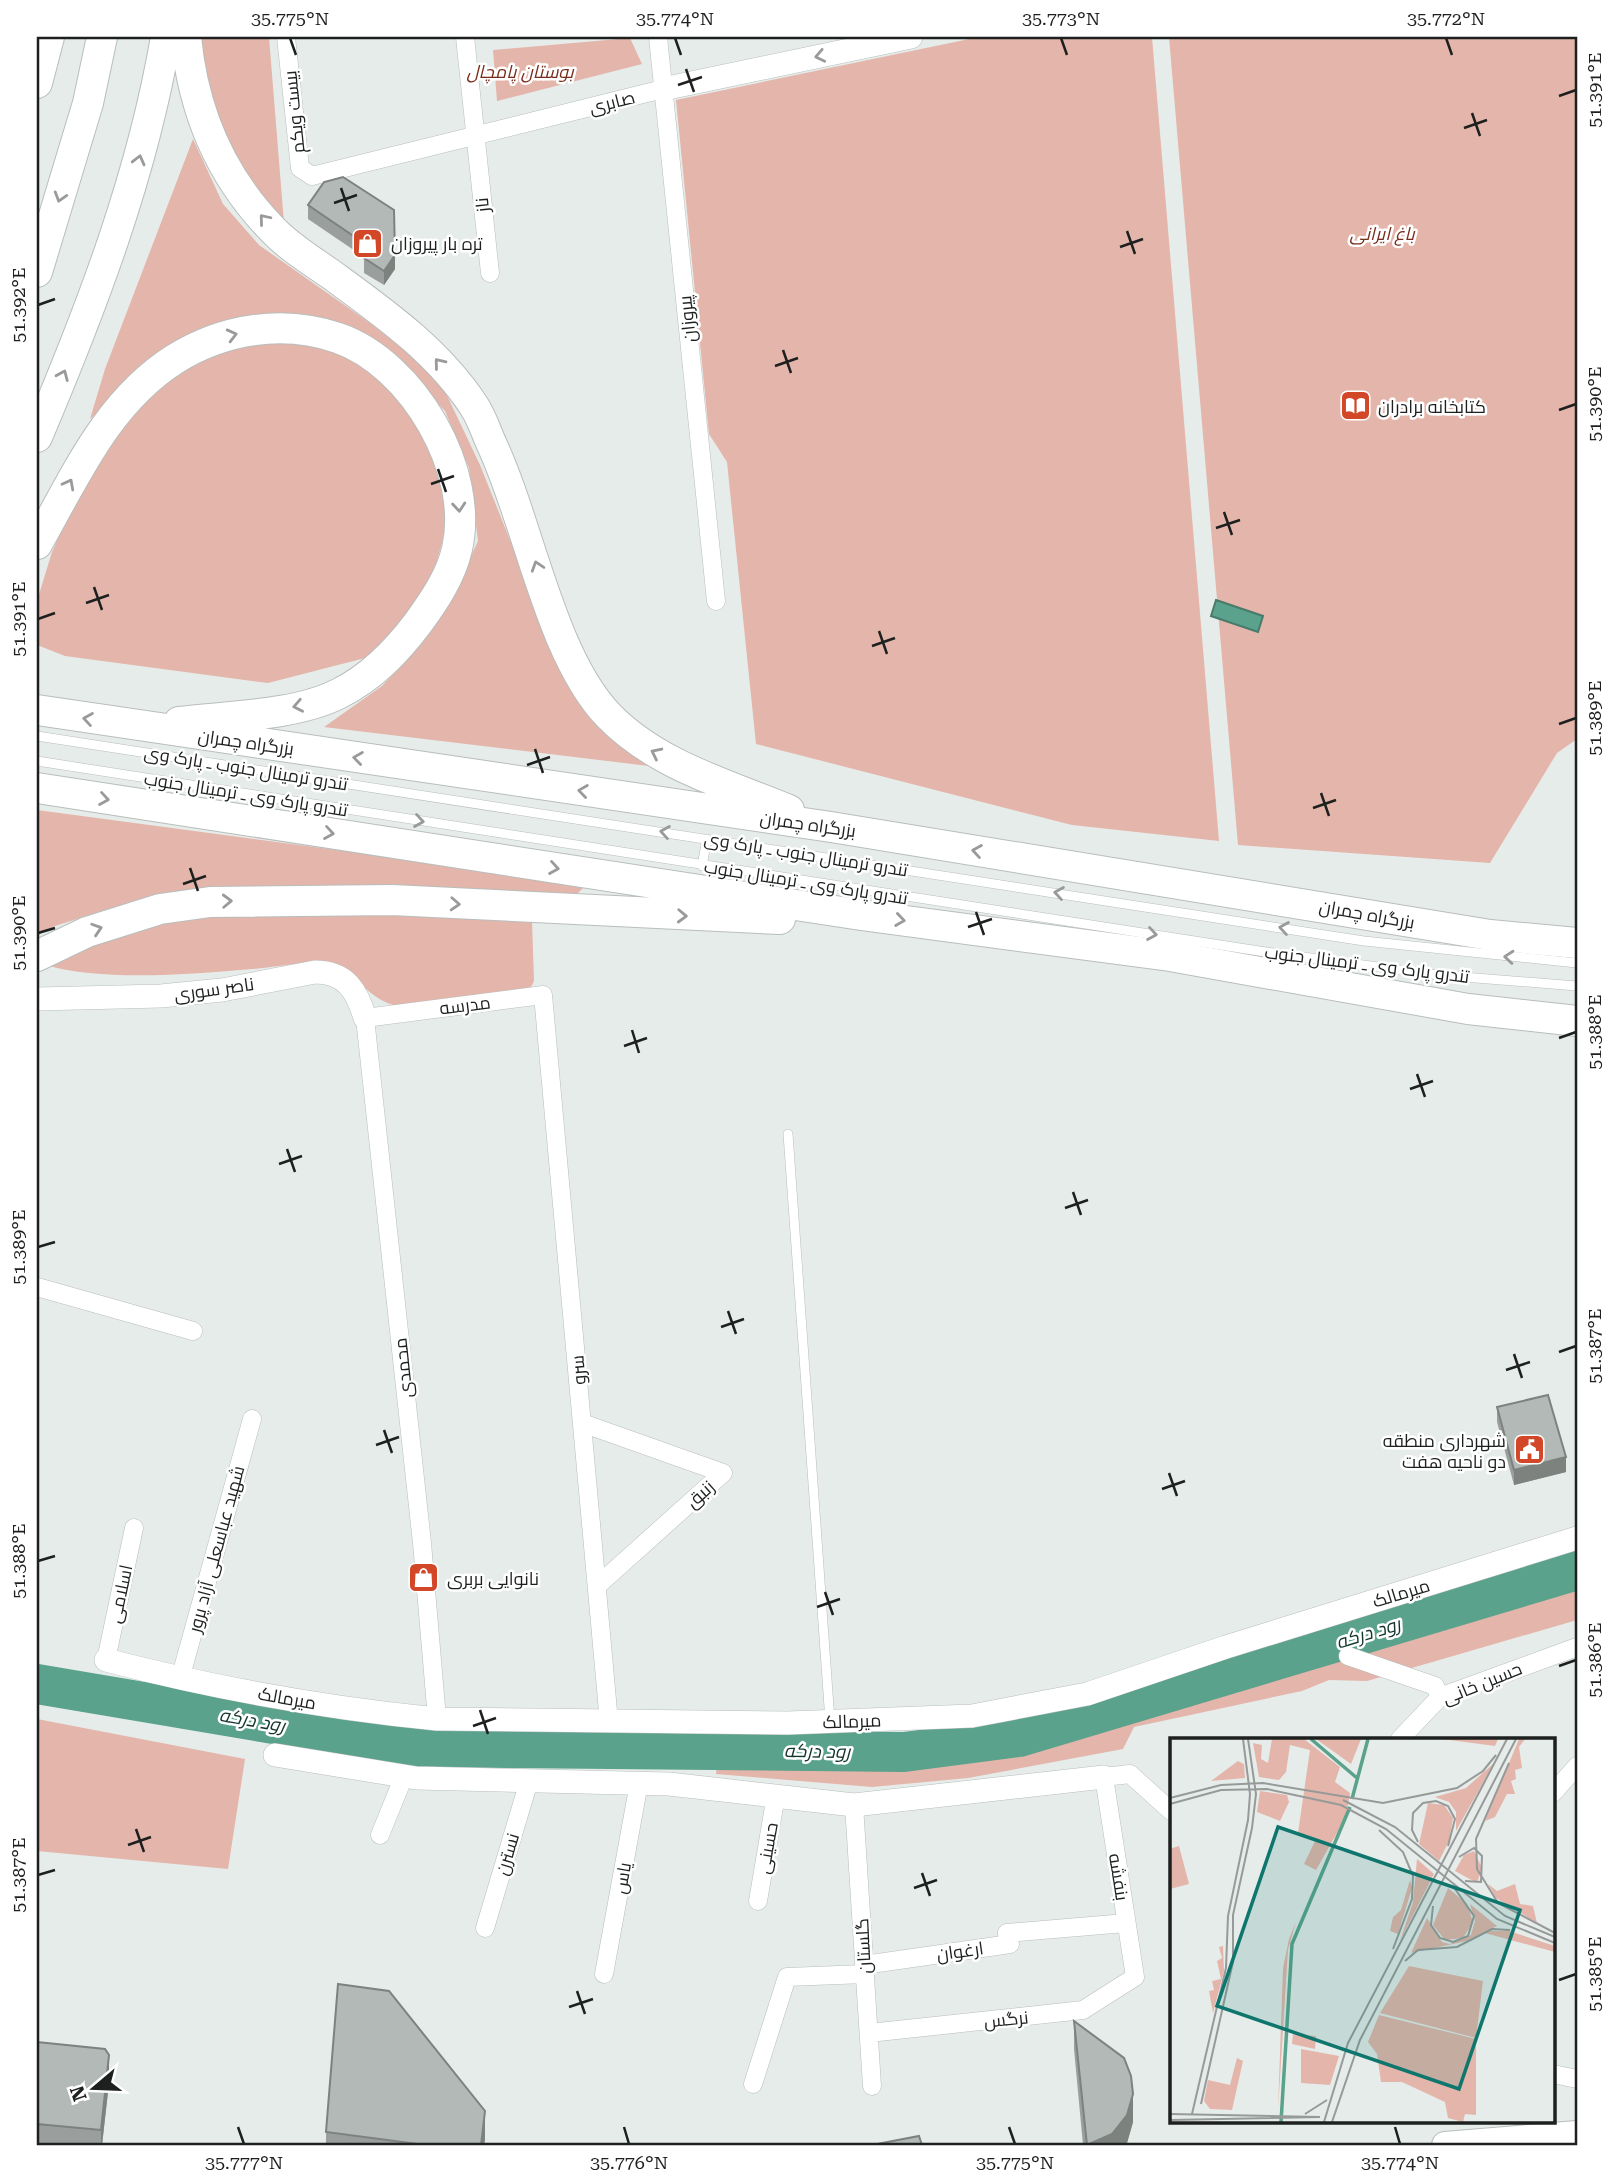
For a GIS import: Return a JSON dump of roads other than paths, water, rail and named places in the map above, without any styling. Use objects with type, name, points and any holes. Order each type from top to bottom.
[{"type":"highway","points":[[37,83],[49,37]]},
{"type":"highway","points":[[37,272],[88,103],[102,37]]},
{"type":"highway","points":[[37,438],[91,308],[138,166],[166,37]]},
{"type":"highway","points":[[186,37],[189,67],[201,113],[230,180],[274,232],[388,316],[428,350],[475,407],[524,525],[556,624],[578,669],[606,713],[642,746],[685,768],[831,827]]},
{"type":"highway","points":[[37,544],[88,449],[115,415],[175,359],[213,340],[277,327],[339,338],[356,347],[392,375],[425,411],[437,432],[452,467],[458,497],[461,526],[457,550],[450,570],[428,608],[382,665],[363,679],[324,700],[292,708],[140,727]]},
{"type":"highway","name":"بزرگراه چمران","points":[[37,710],[831,827],[1490,935],[1577,943]]},
{"type":"highway","points":[[37,788],[861,915],[1170,956],[1468,1009],[1577,1021]]},
{"type":"highway","points":[[37,956],[87,932],[160,909],[210,902],[279,899],[392,900],[796,919],[861,915]]},
{"type":"main road","points":[[1445,2145],[1577,2134]]},
{"type":"street","name":"بیست ویکم","points":[[286,37],[300,168],[307,175],[316,176]]},
{"type":"street","name":"ناز","points":[[465,37],[489,273]]},
{"type":"street","name":"پیروزان","points":[[658,37],[716,601]]},
{"type":"street","name":"صابری","points":[[316,176],[851,43],[911,37]]},
{"type":"street","name":"ناصر سوری","points":[[37,999],[173,995],[329,972],[351,985],[359,998],[365,1018]]},
{"type":"street","name":"مدرسه","points":[[365,1018],[543,995],[548,1017]]},
{"type":"street","name":"سرو","points":[[548,1017],[609,1722]]},
{"type":"street","name":"محمدی","points":[[365,1018],[420,1529],[437,1718]]},
{"type":"street","points":[[37,1287],[193,1331]]},
{"type":"street","name":"شهید عباسعلی آزاد پرور","points":[[180,1679],[252,1419]]},
{"type":"street","name":"زنبق","points":[[582,1423],[723,1473],[597,1586]]},
{"type":"street","name":"اسلامی","points":[[106,1660],[134,1528]]},
{"type":"street","name":"میرمالک","points":[[106,1660],[180,1679],[382,1713],[437,1718],[831,1723],[972,1716],[1087,1694],[1226,1647],[1577,1538]]},
{"type":"street","name":"حسین خانی","points":[[1402,1738],[1440,1697],[1577,1647]]},
{"type":"street","points":[[1348,1656],[1434,1686],[1440,1697]]},
{"type":"street","points":[[275,1755],[404,1776],[639,1783],[855,1805],[1130,1774],[1170,1810]]},
{"type":"street","points":[[1554,1792],[1577,1766]]},
{"type":"street","points":[[380,1835],[404,1776]]},
{"type":"street","name":"بنفشه","points":[[1104,1777],[1135,1977]]},
{"type":"street","name":"نسترن","points":[[485,1927],[529,1781]]},
{"type":"street","name":"یاس","points":[[604,1974],[639,1783]]},
{"type":"street","name":"حسینی","points":[[758,1901],[775,1796]]},
{"type":"street","name":"گلستان","points":[[855,1805],[872,2086]]},
{"type":"street","name":"ارغوان","points":[[865,1970],[1010,1944],[1007,1933],[1126,1923]]},
{"type":"street","points":[[753,2084],[787,1977],[865,1970]]},
{"type":"street","name":"نرگس","points":[[869,2033],[1083,2010],[1135,1977]]},
{"type":"street","points":[[1554,2074],[1577,2079]]},
{"type":"lane","name":"تندرو ترمینال جنوب ـ پارک وی","points":[[37,736],[1364,941],[1577,963]]},
{"type":"lane","name":"تندرو پارک وی ـ ترمینال جنوب","points":[[37,761],[1286,955],[1438,975],[1577,986]]},
{"type":"lane","points":[[702,866],[707,839]]},
{"type":"lane","points":[[788,1134],[831,1723]]},
{"type":"waterway","name":"رود درکه","points":[[37,1684],[409,1747],[904,1752],[1019,1737],[1577,1570]]},
{"type":"place","name":"تره بار پیروزان","points":[[368,243]]},
{"type":"place","name":"کتابخانه برادران","points":[[1355,406]]},
{"type":"place","name":"شهرداری منطقه دو ناحیه هفت","points":[[1529,1450]]},
{"type":"place","name":"نانوایی بربری","points":[[424,1578]]},
{"type":"park label","name":"بوستان پامچال","points":[[520,71]]},
{"type":"park label","name":"باغ ایرانی","points":[[1382,233]]}]
